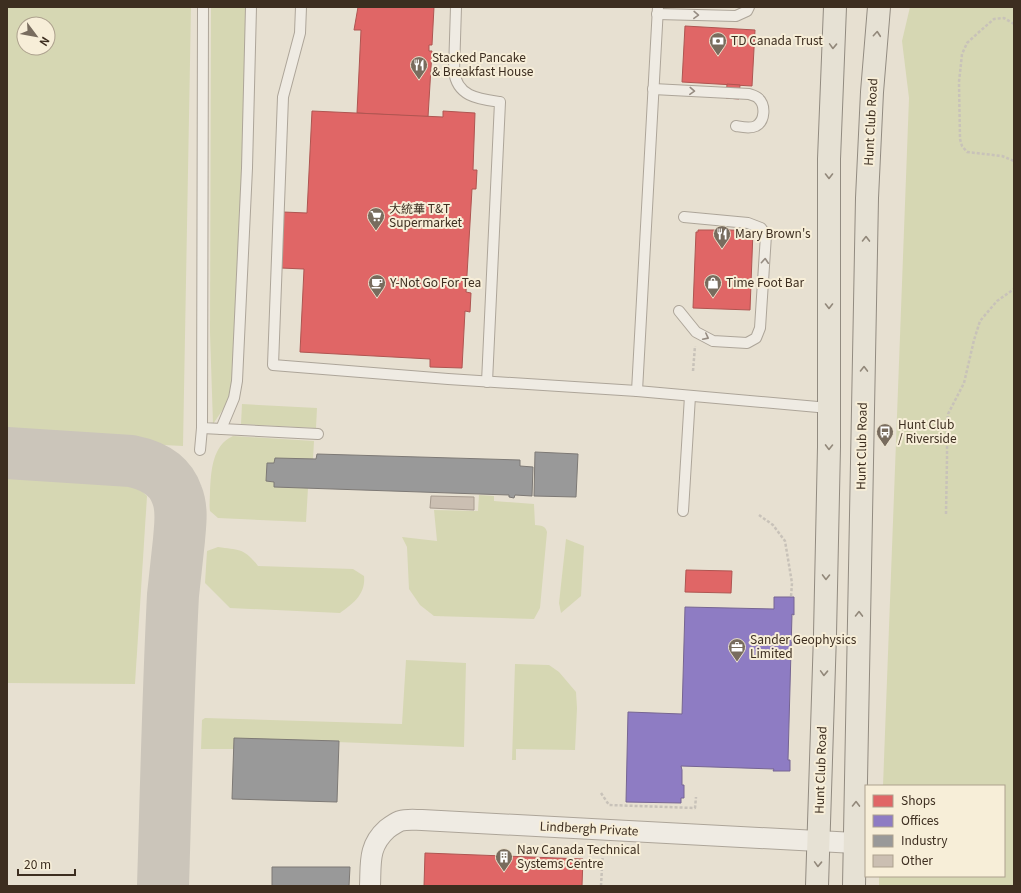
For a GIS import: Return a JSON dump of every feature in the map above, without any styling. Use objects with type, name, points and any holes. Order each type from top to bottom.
[{"type":"main road","name":"Hunt Club Road","points":[[817,886],[825,627],[829,408],[829,159],[835,7]]},
{"type":"main road","name":"Hunt Club Road","points":[[854,886],[867,198],[872,92],[879,7]]},
{"type":"main road","points":[[829,408],[863,408]]},
{"type":"street","name":"Lindbergh Private","points":[[370,886],[372,851],[375,842],[392,825],[402,821],[422,820],[855,843]]},
{"type":"lane","points":[[200,450],[202,428],[203,7]]},
{"type":"lane","points":[[221,429],[234,398],[237,381],[247,168],[251,7]]},
{"type":"lane","points":[[300,7],[300,33],[282,97],[274,365],[487,382],[637,391],[829,408]]},
{"type":"lane","points":[[456,7],[455,78],[465,93],[481,99],[500,102],[487,382]]},
{"type":"lane","points":[[637,391],[657,10],[736,16],[747,11],[749,7]]},
{"type":"lane","points":[[653,89],[749,94],[758,97],[763,106],[763,117],[757,125],[752,127],[736,126]]},
{"type":"lane","points":[[679,311],[696,332],[713,341],[746,343],[756,338],[760,328],[766,235],[761,228],[748,224],[684,218]]},
{"type":"lane","points":[[683,511],[690,396]]},
{"type":"lane","points":[[202,428],[318,434]]},
{"type":"path","points":[[1014,24],[1004,18],[998,18],[967,43],[962,54],[959,82],[960,139],[962,146],[972,154],[1002,156],[1014,161]]},
{"type":"path","points":[[946,514],[948,414],[964,383],[980,321],[997,301],[1014,289]]},
{"type":"path","points":[[693,371],[696,332]]},
{"type":"path","points":[[758,515],[773,525],[785,541],[792,583],[791,597]]},
{"type":"path","points":[[601,793],[609,805],[695,808],[696,797]]},
{"type":"path","points":[[601,886],[604,830]]},
{"type":"green space","points":[[7,7],[191,7],[183,446],[7,437]]},
{"type":"green space","points":[[211,7],[247,7],[234,377],[228,402],[213,424],[210,333]]},
{"type":"green space","points":[[910,7],[1014,7],[1014,886],[879,886],[879,877],[1005,877],[1005,785],[883,785],[909,98],[902,41]]},
{"type":"green space","points":[[242,404],[317,408],[316,428],[241,424]]},
{"type":"green space","points":[[233,436],[314,441],[313,459],[275,458],[274,463],[267,463],[266,481],[308,488],[306,522],[218,518],[210,511],[210,484],[214,460],[221,446],[226,440]]},
{"type":"green space","points":[[7,468],[126,475],[147,496],[135,684],[7,683]]},
{"type":"green space","points":[[479,495],[494,496],[494,501],[534,504],[535,525],[542,526],[547,532],[540,608],[534,619],[434,616],[420,605],[409,589],[407,547],[402,537],[437,541],[434,510],[478,511]]},
{"type":"green space","points":[[566,539],[584,546],[581,596],[561,613],[559,603]]},
{"type":"green space","points":[[218,547],[241,551],[249,556],[258,566],[353,569],[364,576],[363,588],[358,598],[340,613],[230,608],[205,583],[207,551]]},
{"type":"green space","points":[[406,660],[466,663],[464,747],[234,738],[234,749],[201,749],[202,720],[205,718],[402,724]]},
{"type":"green space","points":[[515,664],[549,665],[559,672],[576,692],[577,708],[575,750],[516,749],[516,760],[512,760]]},
{"type":"building: Shops","points":[[358,7],[434,7],[432,45],[429,45],[429,51],[432,51],[428,117],[357,113],[361,30],[354,30]]},
{"type":"building: Shops","name":"TD Canada Trust","points":[[685,26],[755,30],[752,86],[682,82]]},
{"type":"building: Shops","points":[[727,84],[740,85],[739,99],[726,98]]},
{"type":"building: Shops","name":"大統華 T&T Supermarket","points":[[312,111],[443,117],[443,111],[475,113],[473,170],[477,170],[476,189],[472,189],[466,292],[471,293],[470,312],[465,311],[462,368],[430,367],[430,359],[300,352],[304,269],[281,268],[283,212],[307,213]]},
{"type":"building: Shops","points":[[723,229],[753,231],[750,310],[693,308],[696,232],[698,232],[698,230]]},
{"type":"building: Shops","points":[[686,570],[732,571],[731,593],[685,592]]},
{"type":"building: Shops","name":"Nav Canada Technical Systems Centre","points":[[425,853],[583,859],[582,886],[424,886]]},
{"type":"building: Offices","name":"Sander Geophysics Limited","points":[[774,597],[794,597],[794,615],[792,614],[788,760],[790,760],[790,771],[773,771],[774,769],[681,766],[682,785],[684,785],[684,798],[681,798],[681,803],[626,802],[628,712],[682,714],[685,607],[774,609]]},
{"type":"building: Industry","points":[[535,452],[578,454],[576,497],[534,496]]},
{"type":"building: Industry","points":[[317,454],[520,460],[520,466],[533,467],[532,496],[515,495],[514,498],[509,497],[509,495],[274,487],[274,482],[266,481],[267,463],[274,463],[275,458],[316,459]]},
{"type":"building: Industry","points":[[234,738],[339,741],[337,802],[232,799]]},
{"type":"building: Industry","points":[[272,867],[350,867],[349,886],[272,886]]},
{"type":"building: Other","points":[[431,496],[474,497],[474,510],[430,508]]},
{"type":"taxiway","points":[[7,453],[131,461],[146,465],[165,476],[170,481],[177,495],[181,518],[171,631],[163,886]]},
{"type":"place","name":"TD Canada Trust","points":[[718,56]]},
{"type":"place","name":"Stacked Pancake & Breakfast House","points":[[419,80]]},
{"type":"place","name":"大統華 T&T Supermarket","points":[[376,231]]},
{"type":"place","name":"Mary Brown's","points":[[722,249]]},
{"type":"place","name":"Y-Not Go For Tea","points":[[377,298]]},
{"type":"place","name":"Time Foot Bar","points":[[713,298]]},
{"type":"place","name":"Hunt Club / Riverside","points":[[885,447]]},
{"type":"place","name":"Sander Geophysics Limited","points":[[737,662]]},
{"type":"place","name":"Nav Canada Technical Systems Centre","points":[[504,872]]}]
